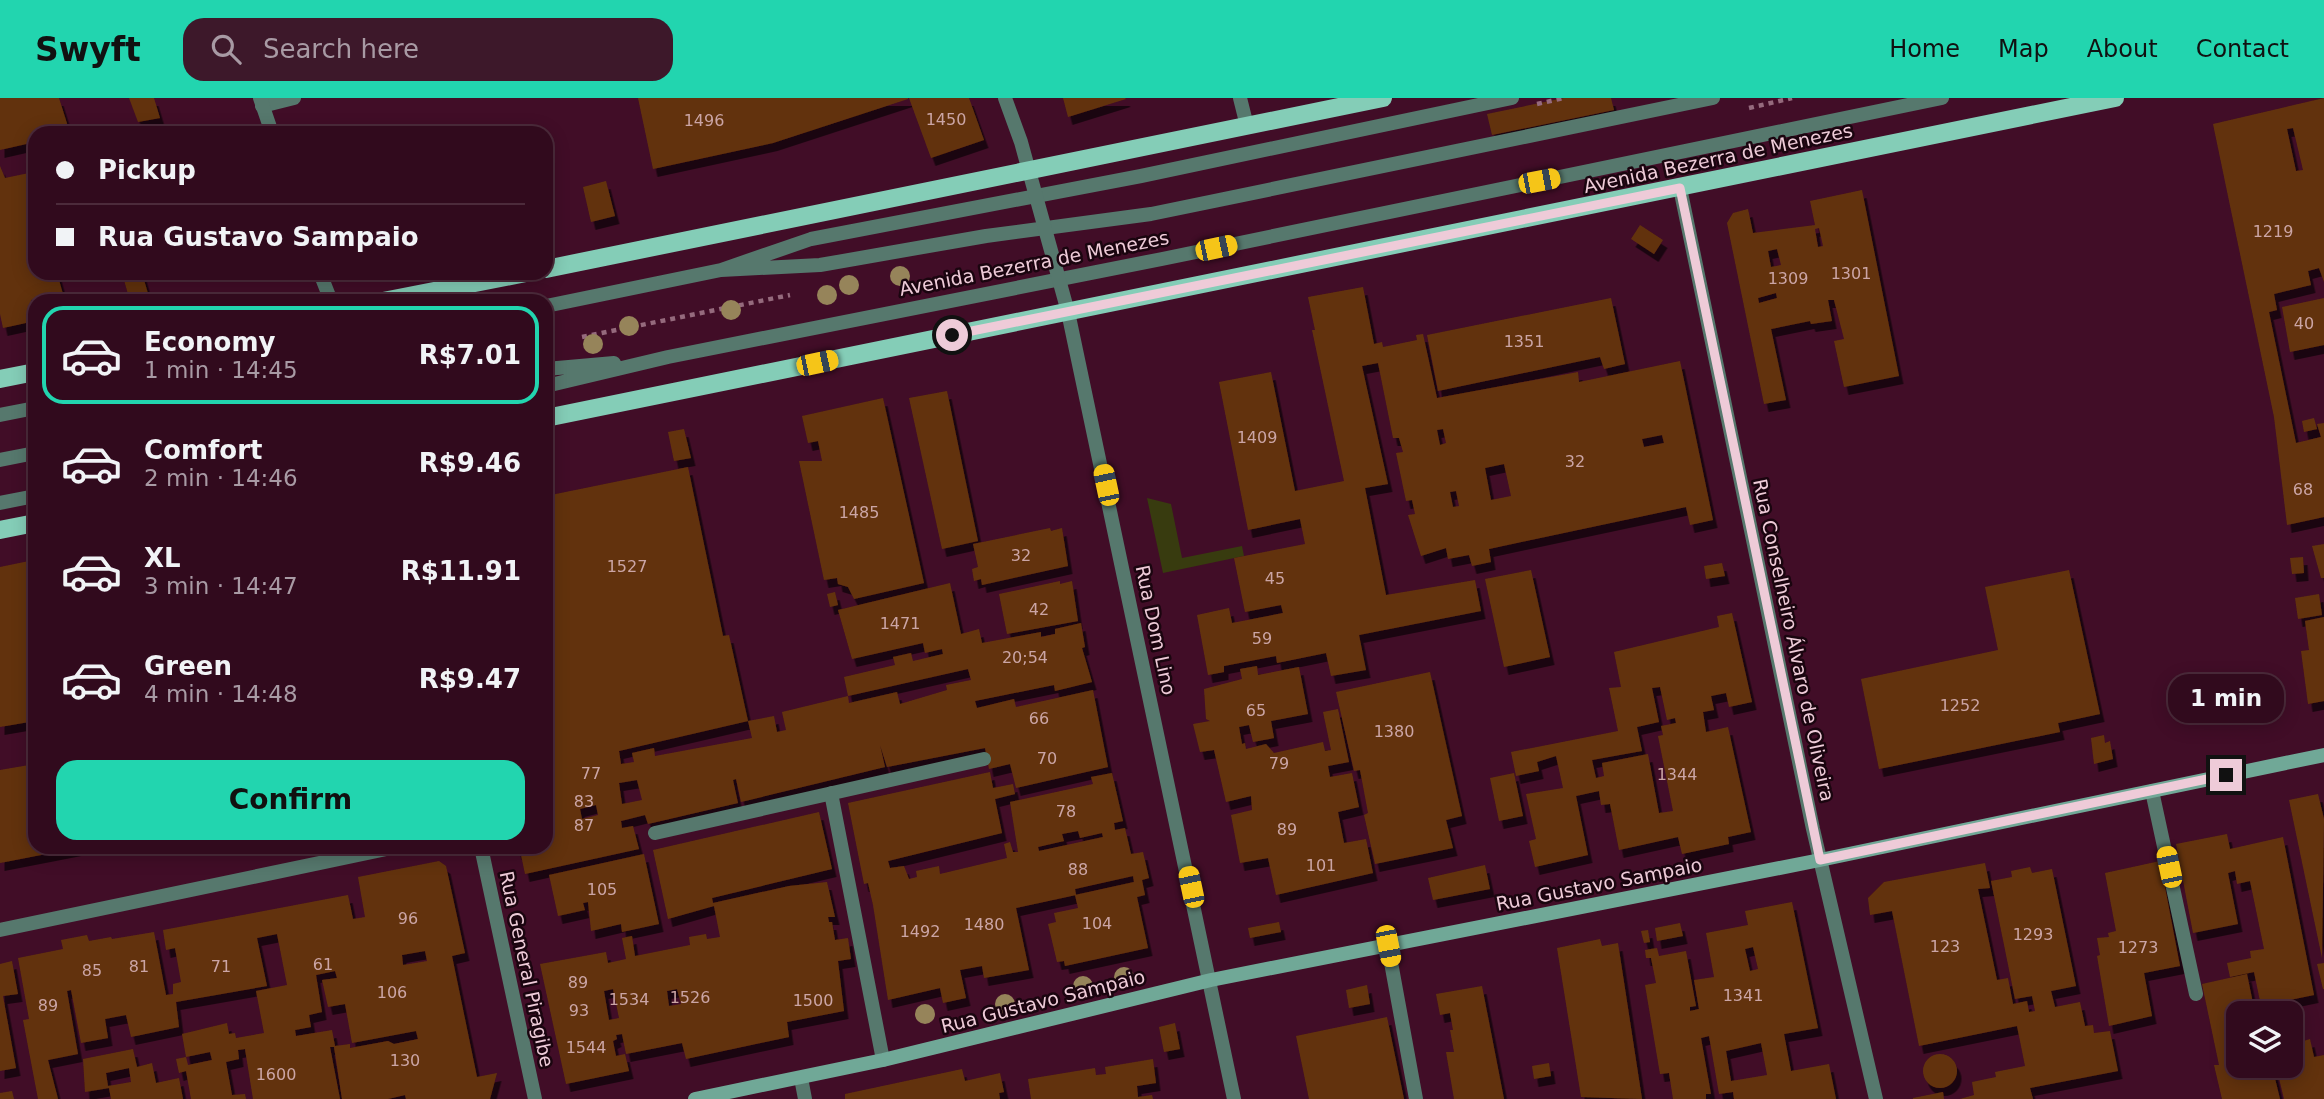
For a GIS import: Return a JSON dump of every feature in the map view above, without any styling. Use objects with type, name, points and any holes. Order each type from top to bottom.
[{"type":"main road","points":[[553,268],[1383,98]]},
{"type":"main road","name":"Avenida Bezerra de Menezes","points":[[553,417],[2115,98]]},
{"type":"main road","points":[[419,294],[490,280]]},
{"type":"main road","points":[[0,379],[28,373]]},
{"type":"main road","points":[[0,530],[28,524]]},
{"type":"street","points":[[270,126],[261,102],[294,98]]},
{"type":"street","name":"Rua Dom Lino","points":[[1005,98],[1029,171],[1068,312],[1234,1099]]},
{"type":"street","points":[[1240,98],[1247,126]]},
{"type":"street","name":"Avenida Bezerra de Menezes","points":[[553,305],[721,270],[811,239],[1036,196],[1512,98]]},
{"type":"street","name":"Avenida Bezerra de Menezes","points":[[721,270],[820,265],[1045,228],[1151,214],[1713,98]]},
{"type":"street","name":"Avenida Bezerra de Menezes","points":[[553,384],[668,357],[1942,98]]},
{"type":"street","name":"Rua Conselheiro Álvaro de Oliveira","points":[[1680,188],[1820,860],[1876,1099]]},
{"type":"street","name":"Avenida Bezerra de Menezes","points":[[553,368],[668,357]]},
{"type":"street","points":[[0,415],[28,409]]},
{"type":"street","points":[[0,460],[28,454]]},
{"type":"street","points":[[0,503],[28,497]]},
{"type":"street","name":"Rua Gustavo Sampaio","points":[[695,1099],[883,1060],[1211,980],[1820,860],[2324,755]]},
{"type":"street","points":[[655,833],[984,759]]},
{"type":"street","points":[[2152,791],[2196,994]]},
{"type":"street","points":[[831,793],[883,1060]]},
{"type":"street","points":[[0,930],[363,854]]},
{"type":"street","name":"Rua General Piragibe","points":[[483,854],[536,1099]]},
{"type":"street","points":[[1388,946],[1416,1099]]},
{"type":"street","points":[[801,1078],[805,1099]]},
{"type":"path","points":[[573,339],[802,292]]},
{"type":"green space","points":[[1147,498],[1171,504],[1182,558],[1242,546],[1244,556],[1163,573]]},
{"type":"building","points":[[0,98],[59,98],[68,126],[28,126],[28,144],[0,150]]},
{"type":"building","points":[[129,98],[154,98],[160,118],[138,122]]},
{"type":"building","points":[[638,98],[908,99],[773,143],[653,169]]},
{"type":"building","points":[[909,98],[969,98],[984,140],[931,158]]},
{"type":"building","points":[[1063,98],[1125,98],[1126,99],[1068,117]]},
{"type":"building","points":[[1564,98],[1611,98],[1614,110],[1492,135],[1487,114]]},
{"type":"building","points":[[2324,98],[2324,282],[2319,268],[2308,271],[2311,285],[2274,294],[2277,310],[2269,312],[2296,443],[2321,437],[2317,424],[2324,423],[2324,517],[2287,525],[2274,417],[2213,124]],"holes":[[[2293,128],[2303,170],[2296,171],[2287,129]]]},
{"type":"building","points":[[0,166],[5,178],[28,173],[28,280],[59,280],[63,294],[28,294],[28,323],[3,328],[0,314]]},
{"type":"building","points":[[606,181],[615,216],[591,222],[583,187]]},
{"type":"building","points":[[1862,190],[1899,376],[1844,387],[1834,341],[1844,339],[1834,300],[1828,300],[1832,321],[1811,324],[1810,321],[1771,329],[1786,400],[1764,404],[1727,223],[1733,213],[1748,209],[1753,233],[1815,225],[1810,201]],"holes":[[[1819,228],[1823,246],[1818,247],[1815,229]],[[1777,249],[1781,265],[1771,267],[1768,251]],[[1776,293],[1777,298],[1759,303],[1758,298]]]},
{"type":"building","points":[[1640,225],[1663,240],[1654,254],[1631,239]]},
{"type":"building","points":[[124,280],[144,280],[148,294],[128,294]]},
{"type":"building","points":[[1363,287],[1374,344],[1382,342],[1383,347],[1417,340],[1416,335],[1423,334],[1437,398],[1578,372],[1579,382],[1680,361],[1713,520],[1690,525],[1686,507],[1489,549],[1491,562],[1472,566],[1469,555],[1448,559],[1446,548],[1421,556],[1408,515],[1415,514],[1412,500],[1406,501],[1396,453],[1403,452],[1399,438],[1393,438],[1378,363],[1362,366],[1388,484],[1365,488],[1386,595],[1475,580],[1481,611],[1359,635],[1366,670],[1331,676],[1326,653],[1277,663],[1276,656],[1224,666],[1224,672],[1208,675],[1197,615],[1229,608],[1232,623],[1283,613],[1281,605],[1245,612],[1234,558],[1305,544],[1300,519],[1248,530],[1219,382],[1271,372],[1295,491],[1344,481],[1312,330],[1315,330],[1308,297]],"holes":[[[1443,429],[1446,443],[1440,445],[1437,430]],[[1662,435],[1664,443],[1644,447],[1642,439]],[[1504,464],[1511,496],[1491,500],[1485,468]],[[1456,491],[1459,506],[1453,507],[1450,492]]]},
{"type":"building","points":[[1611,298],[1625,364],[1604,369],[1600,357],[1438,391],[1427,335]]},
{"type":"building","points":[[2324,298],[2324,345],[2290,352],[2282,307]]},
{"type":"building","points":[[947,391],[978,541],[942,549],[909,398]]},
{"type":"building","points":[[883,398],[924,583],[854,599],[848,587],[838,584],[837,578],[824,580],[799,461],[822,461],[818,441],[808,443],[802,416]]},
{"type":"building","points":[[2314,418],[2317,429],[2304,432],[2302,421]]},
{"type":"building","points":[[684,429],[691,458],[674,461],[668,432]]},
{"type":"building","points":[[688,467],[723,636],[729,635],[748,721],[774,716],[777,732],[786,730],[782,712],[848,696],[844,677],[895,665],[893,657],[911,653],[913,661],[943,654],[942,649],[925,653],[923,643],[852,659],[838,610],[950,583],[961,634],[979,629],[982,643],[1041,632],[1041,637],[1055,634],[1055,629],[1081,623],[1085,647],[1082,648],[1092,682],[1055,691],[1054,685],[975,701],[977,708],[1014,699],[1016,707],[1093,690],[1108,767],[1016,788],[1010,764],[989,769],[985,748],[887,767],[880,745],[885,767],[741,802],[736,779],[733,780],[738,803],[648,824],[645,815],[621,821],[622,828],[633,826],[639,849],[525,874],[521,854],[553,854],[553,495]],"holes":[[[968,669],[971,680],[946,685],[947,690],[900,704],[897,692],[849,703],[848,696]],[[748,721],[752,738],[655,756],[654,748],[632,753],[634,762],[621,764],[619,751]],[[637,780],[642,800],[622,804],[619,783]],[[596,805],[598,815],[582,819],[580,809]]]},
{"type":"building","points":[[1050,528],[1051,531],[1062,528],[1068,566],[982,585],[981,579],[974,581],[972,569],[978,567],[973,544]]},
{"type":"building","points":[[2324,544],[2324,578],[2321,578],[2312,546]]},
{"type":"building","points":[[2303,557],[2304,573],[2292,574],[2290,558]]},
{"type":"building","points":[[28,561],[28,722],[0,727],[0,567]]},
{"type":"building","points":[[1722,563],[1725,576],[1706,579],[1704,566]]},
{"type":"building","points":[[1531,570],[1550,657],[1504,667],[1485,579]]},
{"type":"building","points":[[2069,570],[2100,714],[2058,723],[2060,732],[1879,769],[1861,679],[1998,650],[1985,587]]},
{"type":"building","points":[[1060,581],[1060,584],[1072,581],[1078,621],[1007,634],[999,594]]},
{"type":"building","points":[[835,592],[838,605],[830,607],[827,594]]},
{"type":"building","points":[[2319,594],[2322,615],[2298,619],[2295,598]]},
{"type":"building","points":[[1732,613],[1752,702],[1729,707],[1726,693],[1711,696],[1714,710],[1703,712],[1706,732],[1728,727],[1751,832],[1728,837],[1729,844],[1682,854],[1678,837],[1619,850],[1610,804],[1601,805],[1599,791],[1576,796],[1588,855],[1535,867],[1529,841],[1536,839],[1526,794],[1563,788],[1556,756],[1537,762],[1539,771],[1516,776],[1511,752],[1618,731],[1609,688],[1621,687],[1614,652],[1719,627],[1717,616]],"holes":[[[1660,687],[1667,720],[1675,718],[1676,723],[1661,726],[1663,735],[1658,736],[1673,811],[1659,813],[1648,754],[1602,763],[1604,776],[1596,778],[1592,760],[1642,751],[1637,727],[1659,722],[1652,688]]]},
{"type":"building","points":[[2324,617],[2324,701],[2308,704],[2301,651],[2309,650],[2305,621]]},
{"type":"building","points":[[1257,666],[1258,675],[1299,667],[1308,714],[1271,721],[1274,738],[1253,742],[1249,725],[1239,727],[1242,744],[1245,743],[1246,749],[1266,744],[1274,753],[1323,742],[1325,751],[1331,750],[1323,712],[1338,709],[1349,762],[1328,766],[1330,777],[1352,773],[1359,807],[1338,812],[1344,843],[1366,839],[1373,873],[1276,895],[1268,858],[1240,863],[1231,815],[1252,810],[1251,796],[1226,802],[1214,750],[1200,752],[1193,724],[1210,721],[1206,719],[1204,689],[1242,679],[1240,669]]},
{"type":"building","points":[[1430,672],[1462,816],[1446,820],[1453,848],[1375,864],[1364,815],[1368,813],[1360,770],[1354,771],[1336,692]]},
{"type":"building","points":[[2104,735],[2105,743],[2110,741],[2113,759],[2094,764],[2091,738]]},
{"type":"building","points":[[28,765],[28,854],[46,854],[0,863],[0,770]]},
{"type":"building","points":[[990,772],[993,788],[1013,784],[1015,794],[995,799],[1002,833],[888,861],[890,868],[904,866],[909,879],[917,877],[916,871],[939,866],[940,874],[1007,858],[1004,844],[1010,842],[1013,852],[1018,852],[1010,802],[1093,784],[1091,777],[1112,773],[1123,821],[1114,823],[1115,830],[1125,828],[1131,854],[1143,852],[1149,878],[1142,880],[1145,895],[1137,897],[1148,948],[1065,966],[1064,961],[1057,962],[1048,924],[1056,922],[1054,913],[1078,908],[1075,895],[1016,908],[1029,970],[984,978],[982,966],[960,970],[966,998],[943,1003],[940,988],[888,1000],[873,905],[868,883],[864,884],[848,803]],"holes":[[[1078,831],[1080,838],[1102,833],[1103,837],[1039,851],[1038,847],[1064,841],[1062,834]],[[1133,876],[1134,882],[1076,895],[1075,889]]]},
{"type":"building","points":[[1514,773],[1523,816],[1499,821],[1490,778]]},
{"type":"building","points":[[2318,794],[2324,819],[2322,958],[2289,800]]},
{"type":"building","points":[[819,812],[832,869],[712,898],[713,903],[789,886],[827,882],[835,917],[828,917],[829,922],[832,922],[835,940],[848,938],[851,959],[838,961],[844,1011],[787,1022],[789,1037],[686,1059],[682,1043],[626,1054],[622,1034],[616,1035],[617,1039],[613,1041],[616,1056],[625,1054],[629,1071],[566,1084],[540,964],[606,952],[608,963],[626,959],[622,938],[632,936],[635,956],[690,945],[689,937],[706,934],[707,939],[720,937],[714,906],[668,919],[653,850]],"holes":[[[613,989],[619,1018],[609,1020],[604,991]],[[677,989],[681,1004],[669,1006],[667,991]]]},
{"type":"building","points":[[2227,834],[2230,849],[2283,837],[2314,995],[2285,1001],[2260,1001],[2254,972],[2230,977],[2227,963],[2251,958],[2250,951],[2264,949],[2250,881],[2237,884],[2235,871],[2228,873],[2238,924],[2193,933],[2176,844]]},
{"type":"building","points":[[644,854],[659,924],[622,932],[621,924],[591,931],[588,902],[583,903],[585,910],[558,916],[549,875]]},
{"type":"building","points":[[439,861],[446,866],[465,953],[452,956],[477,1077],[497,1073],[490,1099],[406,1099],[405,1095],[388,1099],[342,1099],[334,1047],[330,1047],[340,1099],[253,1099],[245,1049],[238,1050],[239,1059],[226,1062],[232,1095],[245,1094],[246,1099],[191,1099],[186,1071],[179,1073],[176,1059],[186,1057],[182,1034],[227,1023],[229,1034],[235,1033],[236,1038],[264,1033],[256,991],[287,985],[277,934],[257,938],[267,986],[176,1002],[179,1027],[131,1037],[126,1015],[105,1019],[108,1038],[81,1043],[71,990],[67,991],[78,1054],[48,1060],[58,1099],[38,1099],[23,1020],[29,1019],[18,958],[63,949],[61,940],[87,935],[89,941],[154,932],[166,995],[173,994],[173,984],[181,982],[175,948],[166,950],[163,930],[348,895],[353,919],[365,917],[358,877]],"holes":[[[425,951],[427,961],[403,965],[402,955]],[[335,971],[337,978],[322,980],[328,1007],[345,1004],[352,1043],[416,1031],[418,1039],[350,1048],[350,1044],[335,1046],[332,1030],[296,1036],[295,1030],[311,1027],[309,1015],[322,1012],[316,975]],[[210,1052],[212,1060],[188,1065],[186,1057]]]},
{"type":"building","points":[[2160,861],[2180,966],[2144,973],[2152,1016],[2109,1026],[2097,956],[2100,955],[2097,938],[2109,937],[2108,933],[2116,931],[2105,873]]},
{"type":"building","points":[[1985,863],[1990,888],[1978,889],[1997,980],[2008,978],[2013,1004],[2027,1001],[2029,1012],[2035,1011],[2032,996],[2015,999],[1991,881],[2012,877],[2011,871],[2030,867],[2032,873],[2052,869],[2076,986],[2051,991],[2055,1007],[2080,1002],[2085,1026],[2093,1025],[2094,1033],[2110,1031],[2118,1071],[2030,1088],[2033,1099],[1960,1099],[1974,1095],[1972,1082],[1996,1077],[1995,1072],[2025,1066],[2017,1026],[1919,1046],[1892,911],[1870,915],[1868,898],[1884,882]]},
{"type":"building","points":[[1485,865],[1490,889],[1433,900],[1428,878]]},
{"type":"building","points":[[1792,902],[1818,1028],[1784,1034],[1791,1071],[1829,1064],[1836,1099],[1734,1099],[1733,1092],[1719,1094],[1709,1036],[1701,1038],[1711,1094],[1706,1094],[1706,1099],[1673,1099],[1669,1073],[1660,1074],[1645,985],[1656,983],[1651,958],[1646,958],[1645,950],[1657,948],[1659,956],[1686,951],[1696,1006],[1690,1007],[1690,1011],[1699,1009],[1694,980],[1714,977],[1706,933],[1748,925],[1745,911]],"holes":[[[1753,947],[1758,969],[1750,971],[1745,949]],[[1761,1043],[1767,1075],[1731,1081],[1726,1051]]]},
{"type":"building","points":[[1279,922],[1281,932],[1250,938],[1248,928]]},
{"type":"building","points":[[1680,923],[1683,936],[1657,941],[1655,928]]},
{"type":"building","points":[[1648,930],[1650,942],[1644,943],[1641,931]]},
{"type":"building","points":[[1600,939],[1602,946],[1618,943],[1642,1099],[1581,1097],[1557,948]]},
{"type":"building","points":[[12,961],[18,994],[3,996],[16,1068],[0,1071],[0,964]]},
{"type":"building","points":[[2324,963],[2324,989],[2323,989],[2317,964]]},
{"type":"building","points":[[2247,974],[2253,1001],[2226,1001],[2226,1078],[2275,1078],[2280,1099],[2222,1099],[2214,1065],[2219,1065],[2202,984]]},
{"type":"building","points":[[1367,985],[1370,1004],[1349,1008],[1346,990]]},
{"type":"building","points":[[1482,986],[1504,1099],[1454,1099],[1446,1052],[1454,1052],[1450,1030],[1453,1030],[1450,1013],[1440,1015],[1436,994]]},
{"type":"building","points":[[1387,1017],[1404,1099],[1309,1099],[1296,1036]]},
{"type":"building","points":[[1175,1023],[1180,1049],[1164,1052],[1159,1027]]},
{"type":"building","points":[[2310,1039],[2314,1057],[2324,1055],[2324,1099],[2284,1099],[2279,1078],[2303,1078],[2303,1041]]},
{"type":"building","points":[[133,1049],[137,1067],[152,1063],[156,1083],[179,1078],[183,1099],[111,1099],[109,1088],[85,1092],[83,1059]],"holes":[[[129,1068],[131,1082],[108,1086],[106,1073]]]},
{"type":"building","points":[[1940,1054],[1952,1059],[1957,1071],[1952,1083],[1940,1088],[1928,1083],[1923,1071],[1928,1059]]},
{"type":"building","points":[[1153,1059],[1156,1083],[1137,1086],[1138,1097],[1152,1095],[1153,1099],[1031,1099],[1028,1079],[1095,1068],[1096,1075],[1106,1074],[1105,1067]]},
{"type":"building","points":[[1549,1063],[1551,1076],[1534,1079],[1532,1066]]},
{"type":"building","points":[[962,1069],[965,1081],[1000,1073],[1004,1092],[999,1093],[1000,1099],[845,1099],[845,1094]]},
{"type":"building","points":[[12,1091],[14,1099],[0,1099],[0,1093]]},
{"type":"building","points":[[1943,1092],[1944,1099],[1913,1099],[1913,1098]]},
{"type":"route","points":[[952,335],[1680,188],[1820,860],[2226,775]]}]
